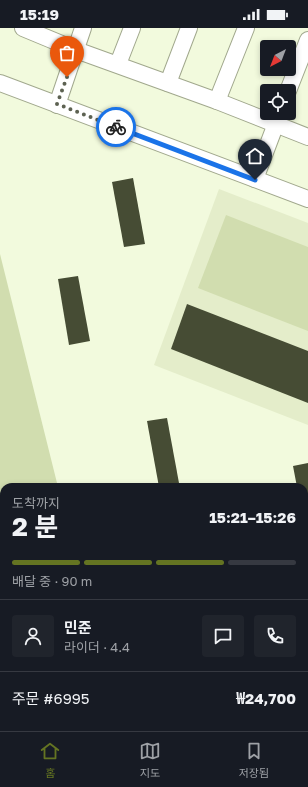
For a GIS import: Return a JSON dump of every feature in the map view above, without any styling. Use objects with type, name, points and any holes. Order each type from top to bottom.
[{"type":"street","points":[[23,28],[76,50],[217,101],[260,114]]},
{"type":"street","points":[[57,104],[84,28]]},
{"type":"street","points":[[118,64],[132,28]]},
{"type":"street","points":[[168,83],[189,28]]},
{"type":"street","points":[[217,101],[246,28]]},
{"type":"street","points":[[291,84],[308,40]]},
{"type":"street","points":[[0,83],[308,199]]},
{"type":"street","points":[[255,180],[278,120]]},
{"type":"street","points":[[280,120],[308,137]]},
{"type":"shaded area","points":[[219,189],[308,223],[308,425],[154,365]]},
{"type":"shaded area","points":[[226,215],[308,247],[308,331],[198,288]]},
{"type":"shaded area","points":[[0,254],[57,483],[0,483]]},
{"type":"building","points":[[133,178],[145,244],[124,247],[112,182]]},
{"type":"building","points":[[78,276],[90,341],[69,345],[58,279]]},
{"type":"building","points":[[187,304],[308,351],[308,403],[171,349]]},
{"type":"building","points":[[167,418],[179,483],[158,483],[147,421]]},
{"type":"building","points":[[308,463],[308,483],[296,483],[293,466]]},
{"type":"way so far","points":[[67,77],[57,104],[116,127]]},
{"type":"route","points":[[116,127],[255,180]]}]
